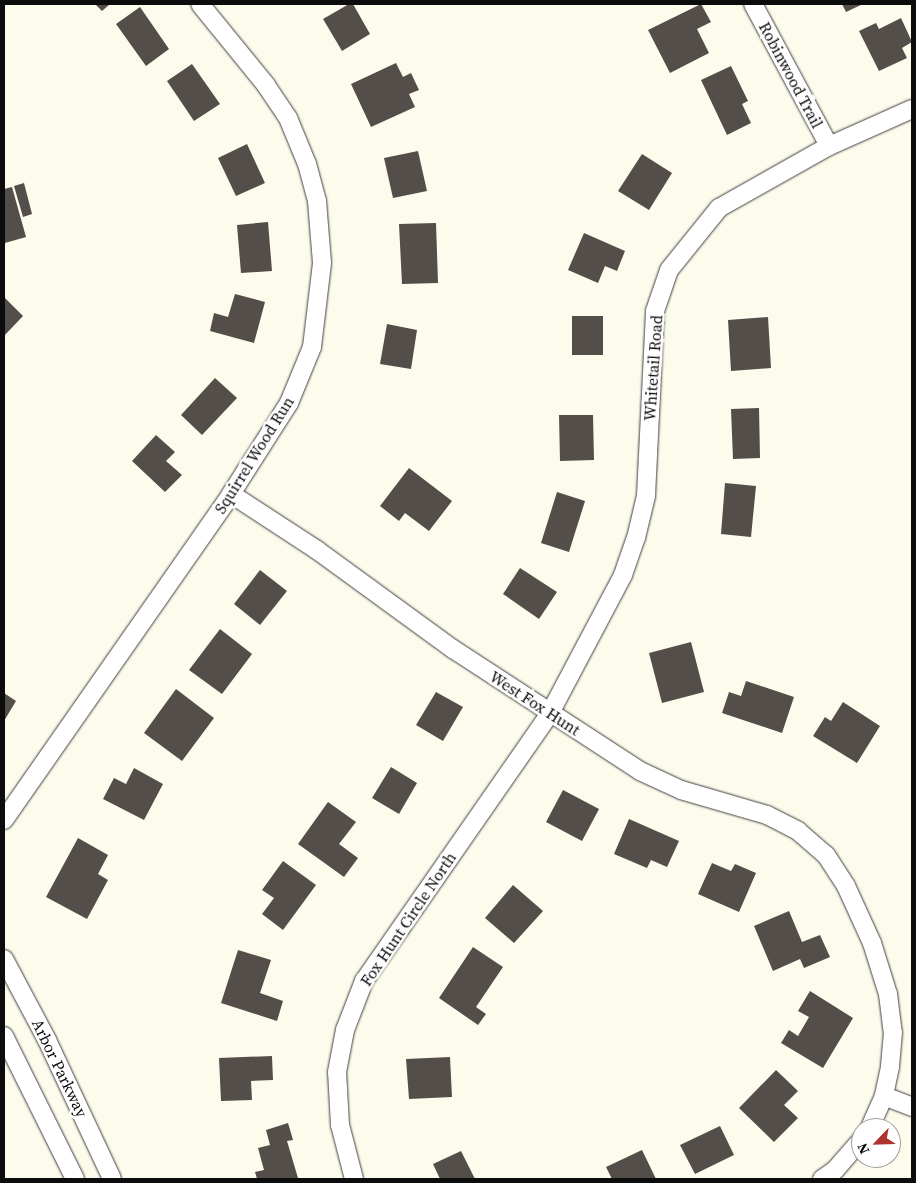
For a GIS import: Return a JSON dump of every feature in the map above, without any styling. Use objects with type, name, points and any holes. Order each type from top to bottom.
[{"type":"street","name":"Squirrel Wood Run","points":[[4,820],[232,494],[289,403],[312,347],[322,263],[317,201],[307,164],[288,118],[266,85],[200,4]]},
{"type":"street","name":"Robinwood Trail","points":[[753,4],[830,146]]},
{"type":"street","name":"Whitetail Road","points":[[550,713],[606,609],[636,538],[646,496],[655,312],[669,270],[719,208],[830,146],[912,109]]},
{"type":"street","name":"West Fox Hunt","points":[[232,494],[317,550],[453,650],[640,771],[681,790],[767,815],[798,831],[826,855],[846,886],[872,943],[888,994],[893,1032],[884,1096],[874,1118]]},
{"type":"street","name":"Fox Hunt Circle North","points":[[354,1179],[340,1125],[336,1072],[345,1030],[364,981],[550,713]]},
{"type":"street","name":"Arbor Parkway","points":[[4,959],[47,1040],[112,1179]]},
{"type":"street","points":[[4,1036],[75,1179]]},
{"type":"street","points":[[884,1096],[912,1107]]},
{"type":"street","points":[[822,1179],[835,1170],[851,1152]]},
{"type":"building","points":[[95,4],[110,4],[102,11]]},
{"type":"building","points":[[349,4],[353,4],[370,34],[342,51],[323,19]]},
{"type":"building","points":[[701,4],[711,22],[697,29],[709,53],[670,73],[648,30]]},
{"type":"building","points":[[842,4],[863,4],[846,12]]},
{"type":"building","points":[[140,7],[169,49],[146,66],[116,24]]},
{"type":"building","points":[[901,18],[912,42],[902,48],[907,58],[879,71],[859,31],[876,23],[879,29]]},
{"type":"building","points":[[396,63],[403,77],[411,73],[419,90],[409,94],[415,107],[371,127],[351,84]]},
{"type":"building","points":[[192,64],[220,104],[194,121],[167,81]]},
{"type":"building","points":[[731,66],[748,101],[742,104],[751,123],[727,135],[701,80]]},
{"type":"building","points":[[247,144],[265,183],[236,196],[218,158]]},
{"type":"building","points":[[418,151],[427,191],[393,198],[384,158]]},
{"type":"building","points":[[642,154],[672,173],[649,210],[618,191]]},
{"type":"building","points":[[24,183],[32,214],[23,217],[14,186]]},
{"type":"building","points":[[12,187],[26,237],[5,243],[4,189]]},
{"type":"building","points":[[268,222],[272,271],[241,273],[237,225]]},
{"type":"building","points":[[436,223],[438,283],[402,284],[399,224]]},
{"type":"building","points":[[584,233],[625,251],[617,271],[605,266],[598,283],[568,270]]},
{"type":"building","points":[[235,294],[265,302],[254,343],[210,331],[214,313],[228,317]]},
{"type":"building","points":[[4,297],[23,316],[4,336]]},
{"type":"building","points":[[572,316],[603,316],[603,355],[572,355]]},
{"type":"building","points":[[768,317],[771,368],[731,371],[728,320]]},
{"type":"building","points":[[387,324],[417,330],[411,369],[380,364]]},
{"type":"building","points":[[215,378],[237,398],[202,435],[181,415]]},
{"type":"building","points":[[759,408],[760,458],[733,459],[731,409]]},
{"type":"building","points":[[559,415],[593,415],[594,460],[560,461]]},
{"type":"building","points":[[156,435],[175,452],[166,461],[182,475],[165,492],[132,461]]},
{"type":"building","points":[[409,468],[452,501],[429,531],[405,513],[399,521],[380,506]]},
{"type":"building","points":[[725,483],[756,486],[751,537],[721,534]]},
{"type":"building","points":[[557,492],[585,501],[569,552],[541,543]]},
{"type":"building","points":[[520,568],[557,592],[539,619],[503,594]]},
{"type":"building","points":[[260,570],[287,591],[260,625],[234,604]]},
{"type":"building","points":[[220,629],[252,654],[222,694],[189,670]]},
{"type":"building","points":[[691,642],[704,692],[662,703],[649,653]]},
{"type":"building","points":[[746,681],[794,697],[782,733],[722,713],[729,692],[741,696]]},
{"type":"building","points":[[176,689],[214,718],[182,761],[144,733]]},
{"type":"building","points":[[436,692],[463,707],[443,741],[416,725]]},
{"type":"building","points":[[4,693],[16,701],[4,721]]},
{"type":"building","points":[[843,702],[880,726],[857,763],[813,736],[825,717],[831,721]]},
{"type":"building","points":[[391,767],[417,783],[399,814],[372,798]]},
{"type":"building","points":[[134,768],[163,784],[144,820],[103,799],[114,778],[126,784]]},
{"type":"building","points":[[563,790],[599,809],[582,841],[546,822]]},
{"type":"building","points":[[328,802],[356,822],[339,844],[358,858],[344,877],[298,844]]},
{"type":"building","points":[[629,819],[679,841],[667,867],[651,860],[647,868],[614,854]]},
{"type":"building","points":[[78,838],[108,855],[98,874],[108,880],[87,919],[46,897]]},
{"type":"building","points":[[283,861],[316,885],[283,930],[262,914],[274,898],[262,890]]},
{"type":"building","points":[[712,863],[731,871],[735,864],[756,873],[739,912],[698,894]]},
{"type":"building","points":[[513,885],[543,911],[514,943],[485,918]]},
{"type":"building","points":[[789,911],[802,942],[820,935],[830,957],[804,968],[800,959],[773,971],[754,926]]},
{"type":"building","points":[[473,947],[503,967],[476,1007],[486,1014],[478,1025],[439,998]]},
{"type":"building","points":[[238,950],[271,960],[260,993],[283,1001],[277,1021],[221,1003]]},
{"type":"building","points":[[810,991],[853,1018],[823,1068],[781,1043],[789,1030],[798,1036],[809,1017],[798,1011]]},
{"type":"building","points":[[272,1056],[273,1080],[251,1081],[252,1100],[221,1101],[219,1058]]},
{"type":"building","points":[[450,1057],[452,1097],[409,1099],[406,1059]]},
{"type":"building","points":[[776,1070],[798,1091],[784,1105],[798,1118],[774,1142],[739,1108]]},
{"type":"building","points":[[288,1123],[293,1140],[287,1141],[298,1178],[257,1179],[255,1172],[264,1170],[258,1148],[270,1145],[266,1130]]},
{"type":"building","points":[[720,1126],[734,1155],[695,1174],[680,1145]]},
{"type":"building","points":[[642,1150],[656,1179],[612,1179],[606,1167]]},
{"type":"building","points":[[461,1151],[475,1179],[440,1179],[433,1164]]}]
